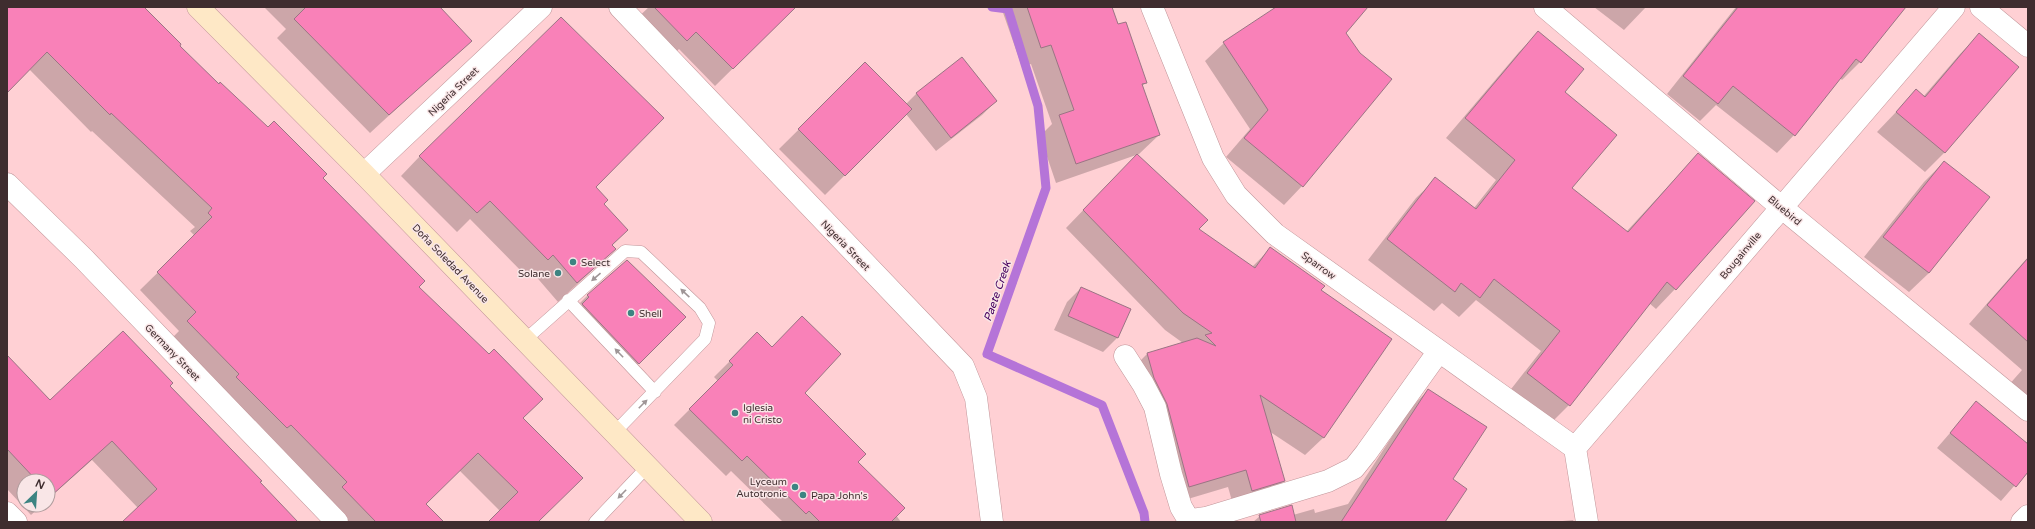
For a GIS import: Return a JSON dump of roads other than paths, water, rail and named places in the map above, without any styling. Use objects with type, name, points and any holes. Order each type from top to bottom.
[{"type":"main road","name":"Doña Soledad Avenue","points":[[198,7],[364,174],[702,522]]},
{"type":"street","name":"Nigeria Street","points":[[364,174],[541,7]]},
{"type":"street","name":"Nigeria Street","points":[[620,7],[963,366],[976,398],[992,522]]},
{"type":"street","name":"Sparrow","points":[[1152,7],[1213,158],[1236,195],[1275,234],[1575,448]]},
{"type":"street","name":"Bluebird","points":[[1545,7],[1781,207],[2028,410]]},
{"type":"street","name":"Bougainville","points":[[1575,448],[1954,7]]},
{"type":"street","points":[[1981,7],[2028,46]]},
{"type":"street","name":"Germany Street","points":[[7,184],[89,265],[337,522]]},
{"type":"street","points":[[1125,356],[1143,384],[1155,407],[1171,474],[1181,507],[1187,517],[1192,520],[1206,518],[1290,494],[1345,474],[1354,468],[1439,351]]},
{"type":"street","points":[[1575,448],[1587,522]]},
{"type":"street","points":[[7,512],[16,522]]},
{"type":"street","points":[[2022,522],[2028,516]]},
{"type":"lane","points":[[525,340],[568,300],[625,251],[640,252],[700,308],[709,323],[705,339],[615,432]]},
{"type":"lane","points":[[568,300],[655,392]]},
{"type":"lane","points":[[595,522],[648,466]]},
{"type":"waterway","name":"Paete Creek","points":[[992,7],[1008,9],[1038,106],[1046,188],[987,354],[1102,405],[1144,513],[1145,522]]},
{"type":"place","name":"Select","points":[[573,262]]},
{"type":"place","name":"Solane","points":[[558,273]]},
{"type":"place","name":"Shell","points":[[631,313]]},
{"type":"place","name":"Iglesia ni Cristo","points":[[735,413]]},
{"type":"place","name":"Lyceum Autotronic","points":[[795,487]]},
{"type":"place","name":"Papa John's","points":[[803,495]]}]
